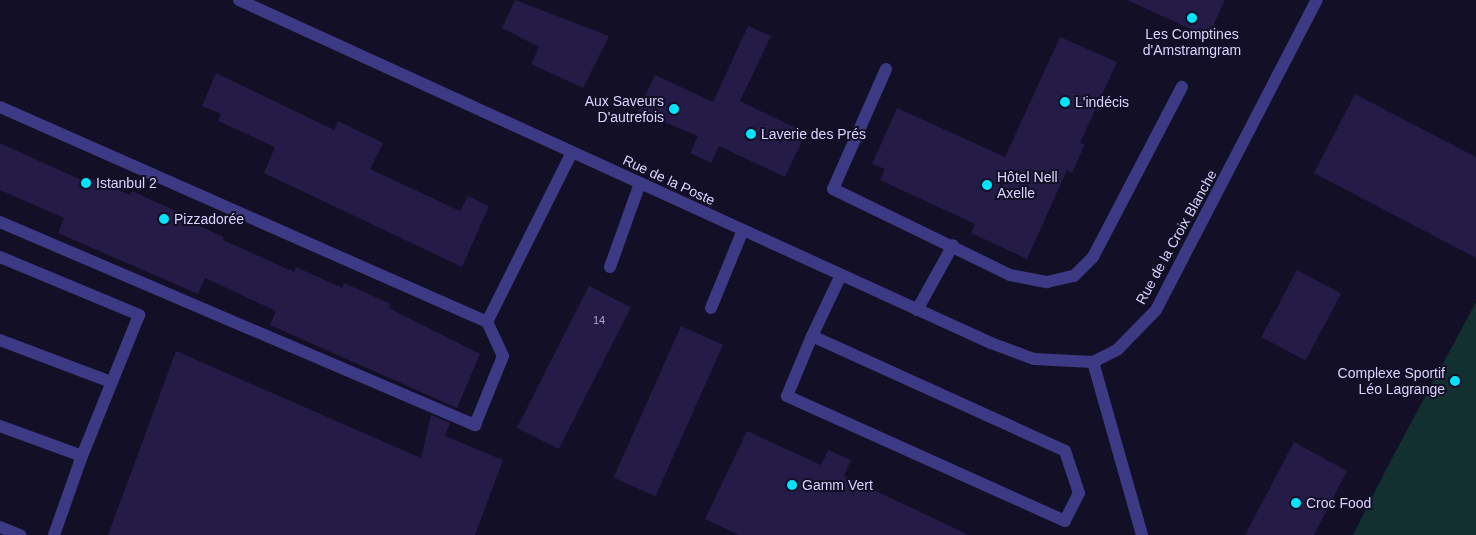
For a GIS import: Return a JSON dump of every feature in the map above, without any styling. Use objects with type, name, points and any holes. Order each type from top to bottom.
[{"type":"street","name":"Rue de la Poste","points":[[239,0],[917,310],[1034,359],[1093,362]]},
{"type":"street","name":"Rue de la Croix Blanche","points":[[1093,362],[1118,349],[1156,310],[1316,0]]},
{"type":"street","points":[[886,69],[833,189],[953,245],[1010,275],[1047,282],[1074,276],[1093,257],[1182,87]]},
{"type":"street","points":[[0,107],[487,322],[503,356],[476,425],[0,222]]},
{"type":"street","points":[[487,322],[572,152]]},
{"type":"street","points":[[610,267],[640,183]]},
{"type":"street","points":[[711,308],[743,230]]},
{"type":"street","points":[[917,310],[953,245]]},
{"type":"street","points":[[0,257],[139,315],[82,456],[54,535]]},
{"type":"street","points":[[812,336],[1065,451],[1079,493],[1065,521],[787,396],[812,336],[842,275]]},
{"type":"street","points":[[0,340],[111,382]]},
{"type":"street","points":[[1093,362],[1142,535]]},
{"type":"street","points":[[0,426],[82,456]]},
{"type":"street","points":[[0,527],[20,535]]},
{"type":"green space","name":"Complexe Sportif Léo Lagrange","points":[[1476,302],[1476,535],[1353,535],[1391,460]]},
{"type":"building","points":[[515,0],[609,36],[583,88],[531,64],[539,47],[502,28]]},
{"type":"building","name":"Les Comptines d'Amstramgram","points":[[1127,0],[1225,0],[1208,37]]},
{"type":"building","points":[[748,26],[771,36],[740,101],[806,133],[785,177],[719,146],[711,163],[690,153],[698,136],[638,111],[655,75],[713,102]]},
{"type":"building","name":"Hôtel Nell Axelle","points":[[1060,37],[1117,62],[1080,143],[1085,144],[1072,173],[1067,170],[1027,259],[971,233],[975,224],[880,180],[885,169],[872,164],[897,108],[1005,157]]},
{"type":"building","points":[[216,73],[334,130],[338,121],[383,143],[370,169],[460,211],[468,196],[489,206],[462,267],[264,173],[275,147],[218,121],[221,114],[202,106]]},
{"type":"building","points":[[1355,94],[1476,157],[1476,258],[1314,173]]},
{"type":"building","points":[[0,143],[81,180],[83,175],[130,195],[132,191],[178,212],[176,216],[224,237],[223,240],[294,272],[296,267],[342,288],[344,283],[391,304],[389,308],[480,354],[457,408],[270,325],[276,311],[205,278],[198,294],[58,233],[64,218],[0,190]]},
{"type":"building","points":[[1297,270],[1341,293],[1305,361],[1261,337]]},
{"type":"building","points":[[589,286],[631,307],[559,449],[517,428]]},
{"type":"building","points":[[681,326],[723,345],[656,496],[613,478]]},
{"type":"building","points":[[176,351],[421,458],[431,415],[450,423],[445,436],[503,460],[475,535],[108,535]]},
{"type":"building","name":"Gamm Vert","points":[[747,431],[821,465],[828,450],[851,460],[844,476],[969,535],[739,535],[705,519]]},
{"type":"building","name":"Croc Food","points":[[1294,442],[1347,471],[1314,535],[1245,535]]},
{"type":"place","name":"Les Comptines d'Amstramgram","points":[[1192,18]]},
{"type":"place","name":"L'indécis","points":[[1065,102]]},
{"type":"place","name":"Aux Saveurs D'autrefois","points":[[674,109]]},
{"type":"place","name":"Laverie des Prés","points":[[751,134]]},
{"type":"place","name":"Istanbul 2","points":[[86,183]]},
{"type":"place","name":"Hôtel Nell Axelle","points":[[987,185]]},
{"type":"place","name":"Pizzadorée","points":[[164,219]]},
{"type":"place","name":"Complexe Sportif Léo Lagrange","points":[[1455,381]]},
{"type":"place","name":"Gamm Vert","points":[[792,485]]},
{"type":"place","name":"Croc Food","points":[[1296,503]]}]
